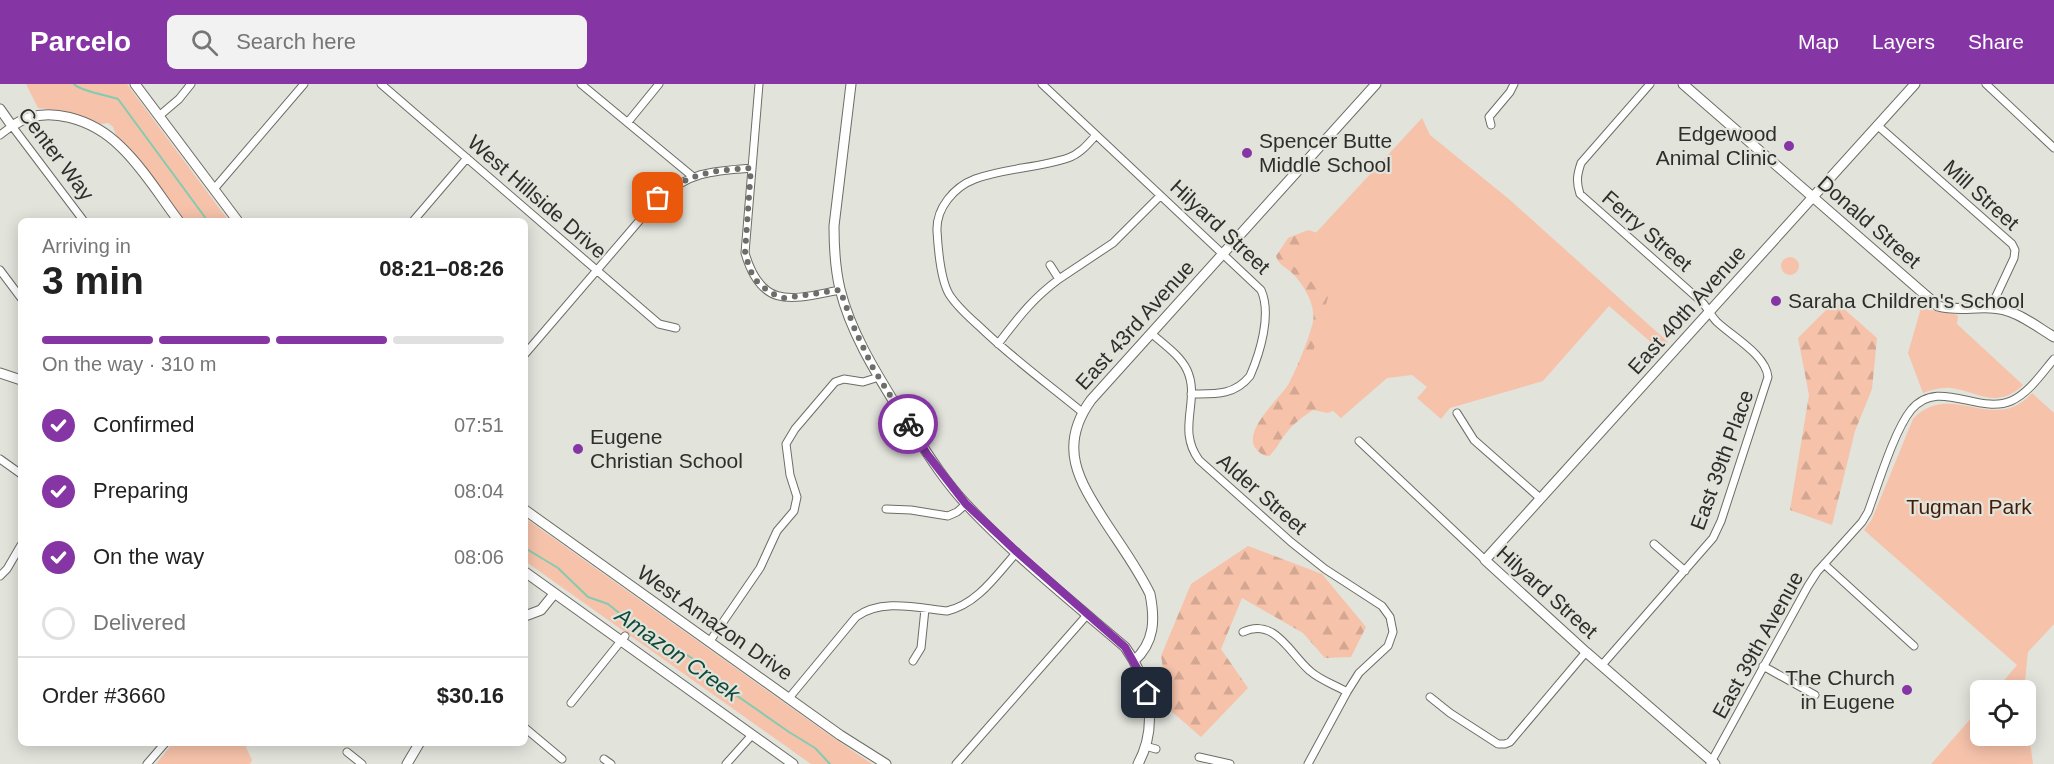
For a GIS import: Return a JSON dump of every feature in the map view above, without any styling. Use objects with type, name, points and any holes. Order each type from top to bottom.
[{"type":"street","points":[[135,84],[236,218]]},
{"type":"street","points":[[159,116],[173,105],[191,84]]},
{"type":"street","points":[[214,189],[304,84]]},
{"type":"street","name":"West Hillside Drive","points":[[381,84],[659,324],[676,328]]},
{"type":"street","points":[[580,84],[692,176]]},
{"type":"street","points":[[628,122],[658,84]]},
{"type":"street","points":[[759,84],[745,253],[750,270],[758,283],[771,293],[784,298],[840,290]]},
{"type":"street","points":[[851,84],[834,226],[840,290],[855,330],[879,377],[927,454],[966,504],[1125,647],[1134,661],[1147,693],[1149,712],[1146,746],[1138,764]]},
{"type":"street","name":"Hilyard Street","points":[[1042,84],[1261,290],[1266,307],[1265,324],[1254,368],[1244,383],[1226,393],[1191,394]]},
{"type":"street","name":"East 43rd Avenue","points":[[1134,661],[1146,647],[1153,628],[1154,612],[1150,594],[1079,479],[1074,445],[1076,428],[1082,412],[1376,84]]},
{"type":"street","points":[[1491,125],[1489,117],[1514,84]]},
{"type":"street","name":"Ferry Street","points":[[1650,84],[1581,163],[1577,175],[1580,194],[1703,303],[1715,320],[1760,359],[1767,369]]},
{"type":"street","name":"Donald Street","points":[[1683,84],[1938,306],[1965,310],[1991,308],[2015,313],[2054,337]]},
{"type":"street","name":"East 40th Avenue","points":[[1485,560],[1915,84]]},
{"type":"street","points":[[1986,84],[2054,148]]},
{"type":"street","name":"Center Way","points":[[0,109],[81,218]]},
{"type":"street","points":[[0,135],[29,117],[51,114],[71,118],[95,128],[123,148],[176,218]]},
{"type":"street","name":"Mill Street","points":[[1877,125],[2012,244],[2014,258],[1991,308]]},
{"type":"street","points":[[1082,412],[998,344],[958,307],[948,292],[944,278],[937,225],[941,211],[957,190],[972,180],[994,173],[1069,158],[1083,150],[1096,135]]},
{"type":"street","points":[[416,218],[467,158]]},
{"type":"street","points":[[528,350],[658,198],[692,176],[719,170],[751,168]]},
{"type":"street","points":[[998,344],[1037,295],[1113,243],[1160,196]]},
{"type":"street","points":[[1050,265],[1059,279]]},
{"type":"street","points":[[0,270],[18,294]]},
{"type":"street","name":"Alder Street","points":[[1151,333],[1184,364],[1191,380],[1188,436],[1192,450],[1199,460],[1291,542],[1325,569],[1387,610],[1393,624],[1393,632],[1384,651],[1363,668],[1347,692]]},
{"type":"street","name":"East 39th Avenue","points":[[1712,763],[1794,608],[1824,564],[1862,522],[1868,512],[1897,436],[1912,408],[1922,401],[1944,395],[1987,405],[2011,401],[2027,389],[2054,359]]},
{"type":"street","name":"East 39th Place","points":[[1602,665],[1706,547],[1718,529],[1766,386],[1767,369]]},
{"type":"street","points":[[0,373],[18,379]]},
{"type":"street","points":[[710,641],[760,568],[774,536],[796,506],[797,497],[790,475],[786,449],[791,435],[835,382],[844,379],[863,382],[879,377]]},
{"type":"street","points":[[1457,413],[1474,440],[1540,498]]},
{"type":"street","name":"Hilyard Street","points":[[1359,441],[1485,560],[1712,763]]},
{"type":"street","points":[[0,459],[18,472]]},
{"type":"street","points":[[886,509],[911,510],[948,516],[966,504]]},
{"type":"street","name":"West Amazon Drive","points":[[528,512],[840,735],[886,764]]},
{"type":"street","points":[[1654,544],[1684,571]]},
{"type":"street","points":[[0,576],[18,550]]},
{"type":"street","points":[[789,698],[856,618],[866,610],[887,606],[947,611],[967,604],[1017,552]]},
{"type":"street","points":[[1824,564],[1914,646]]},
{"type":"street","points":[[528,574],[623,639],[793,764]]},
{"type":"street","points":[[528,615],[541,610],[554,594]]},
{"type":"street","points":[[913,661],[921,648],[925,609]]},
{"type":"street","points":[[956,764],[1087,615]]},
{"type":"street","points":[[1243,632],[1255,627],[1269,631],[1288,647],[1309,671],[1347,692],[1308,764]]},
{"type":"street","points":[[571,702],[623,639]]},
{"type":"street","points":[[1430,698],[1498,744],[1508,744],[1586,652]]},
{"type":"street","points":[[1763,666],[1815,694]]},
{"type":"street","points":[[528,731],[562,759]]},
{"type":"street","points":[[726,764],[752,735]]},
{"type":"street","points":[[147,764],[163,746]]},
{"type":"street","points":[[407,764],[418,746]]},
{"type":"street","points":[[1146,746],[1156,749]]},
{"type":"street","points":[[347,752],[362,764]]},
{"type":"street","points":[[1199,757],[1229,764]]},
{"type":"street","points":[[604,759],[611,764]]},
{"type":"green space","points":[[26,84],[127,84],[227,218],[183,218],[108,123],[101,124],[64,111],[38,108]]},
{"type":"green space","points":[[1422,118],[1430,135],[1510,200],[1668,342],[1660,350],[1609,306],[1543,381],[1450,408],[1441,419],[1417,398],[1427,387],[1412,375],[1387,378],[1341,418],[1304,385],[1328,297],[1289,262]]},
{"type":"green space","points":[[1308,230],[1506,290],[1341,407],[1328,413],[1313,410],[1310,412],[1290,429],[1269,456],[1266,456],[1257,450],[1253,443],[1253,435],[1263,416],[1288,385],[1313,321],[1313,308],[1304,288],[1276,256],[1288,238]]},
{"type":"green space","points":[[1790,257],[1796,260],[1799,266],[1796,272],[1790,275],[1784,272],[1781,266],[1784,260]]},
{"type":"green space","points":[[1835,301],[1877,338],[1872,389],[1855,431],[1832,525],[1790,510],[1809,395],[1798,338]]},
{"type":"green space","points":[[1923,301],[1934,311],[1958,315],[1957,324],[2023,385],[2004,397],[1996,398],[1951,388],[1940,388],[1923,393],[1908,353]]},
{"type":"green space","name":"Tugman Park","points":[[2032,393],[2054,413],[2054,624],[2028,652],[2025,680],[2004,680],[2017,665],[1864,530],[1872,519],[1913,419],[1927,408],[1942,404],[1988,410],[2003,410],[2018,405]]},
{"type":"green space","points":[[528,520],[872,764],[811,764],[528,563]]},
{"type":"green space","points":[[1248,546],[1322,574],[1366,627],[1351,657],[1325,658],[1303,633],[1242,598],[1221,649],[1248,688],[1201,737],[1170,710],[1161,656],[1191,584]]},
{"type":"green space","points":[[1970,719],[1970,746],[2031,746],[2033,764],[1931,764]]},
{"type":"green space","points":[[171,746],[245,746],[252,760],[250,764],[156,764]]},
{"type":"waterway","name":"Amazon Creek","points":[[74,84],[87,91],[118,99],[206,218]]},
{"type":"waterway","name":"Amazon Creek","points":[[528,550],[558,568],[588,597],[608,604],[634,625],[656,635],[701,664],[723,686],[815,748],[830,764]]},
{"type":"way so far","points":[[658,198],[692,176],[719,170],[751,168],[745,253],[750,270],[758,283],[771,293],[784,298],[840,290],[873,368],[908,424]]},
{"type":"place","name":"Edgewood Animal Clinic","points":[[1789,146]]},
{"type":"place","name":"Spencer Butte Middle School","points":[[1247,153]]},
{"type":"place","name":"Saraha Children's School","points":[[1776,301]]},
{"type":"place","name":"Eugene Christian School","points":[[578,449]]},
{"type":"place","name":"The Church in Eugene","points":[[1907,690]]},
{"type":"route","points":[[908,424],[927,454],[966,504],[1125,647],[1142,677],[1147,693]]}]
